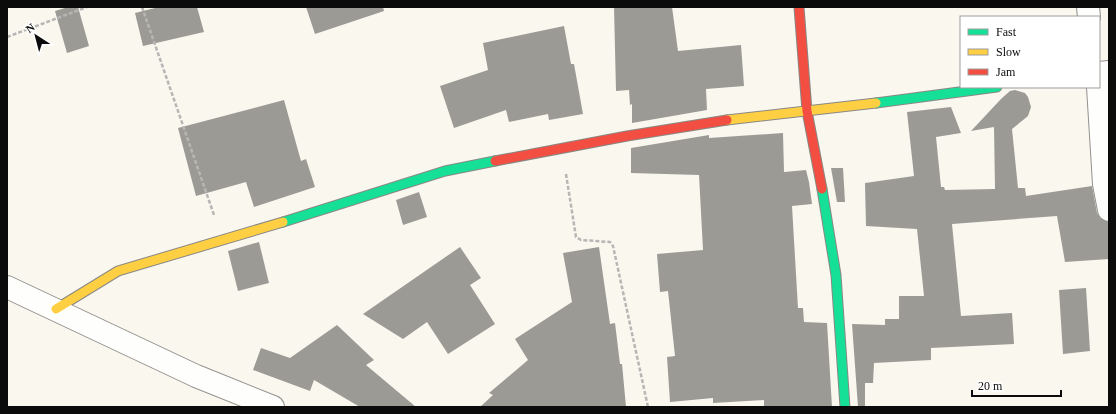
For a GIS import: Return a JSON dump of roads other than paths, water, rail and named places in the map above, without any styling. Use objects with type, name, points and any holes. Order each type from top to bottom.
[{"type":"street","points":[[799,7],[807,112],[821,180],[836,275],[845,407]]},
{"type":"street","points":[[56,309],[118,271],[445,171],[562,148],[731,119],[807,112],[989,88]]},
{"type":"street","points":[[1098,88],[1104,184],[1109,210]]},
{"type":"street","points":[[7,287],[196,376],[273,407]]}]
